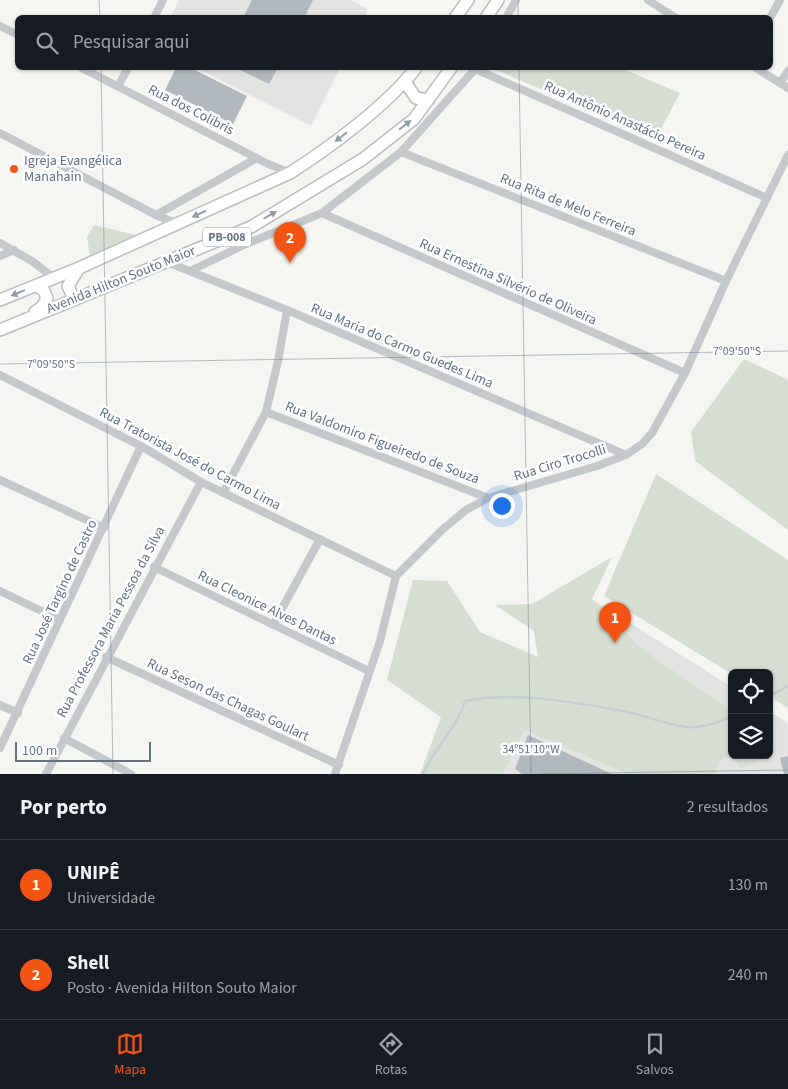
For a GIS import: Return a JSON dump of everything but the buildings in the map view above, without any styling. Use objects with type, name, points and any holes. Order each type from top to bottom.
[{"type":"main road","points":[[457,15],[468,0]]},
{"type":"main road","points":[[488,15],[498,0]]},
{"type":"main road","name":"Avenida Hilton Souto Maior","points":[[0,300],[55,279],[290,172],[342,136],[405,82],[414,70]]},
{"type":"main road","name":"Avenida Hilton Souto Maior","points":[[0,330],[251,227],[363,159],[414,119],[450,70]]},
{"type":"main road","points":[[405,82],[416,98],[428,100]]},
{"type":"main road","points":[[74,299],[68,286],[79,268]]},
{"type":"main road","points":[[28,318],[46,302],[46,293],[36,286]]},
{"type":"street","points":[[156,15],[163,0]]},
{"type":"street","points":[[508,15],[516,0]]},
{"type":"street","points":[[648,0],[671,15]]},
{"type":"street","points":[[772,15],[780,0]]},
{"type":"street","points":[[0,26],[15,34]]},
{"type":"street","name":"Rua dos Colibris","points":[[86,70],[257,158],[290,172]]},
{"type":"street","points":[[118,86],[127,70]]},
{"type":"street","name":"Avenida Hilton Souto Maior","points":[[190,271],[248,243],[322,214],[402,152],[473,70]]},
{"type":"street","name":"Rua Antônio Anastácio Pereira","points":[[479,70],[767,198]]},
{"type":"street","points":[[759,70],[788,88]]},
{"type":"street","points":[[780,83],[788,71]]},
{"type":"street","points":[[0,133],[156,215],[178,224]]},
{"type":"street","name":"Rua Rita de Melo Ferreira","points":[[402,152],[726,281]]},
{"type":"street","name":"Rua Ciro Trocolli","points":[[396,576],[454,520],[466,510],[488,498],[597,466],[626,455],[642,444],[652,432],[685,373],[726,281],[788,155]]},
{"type":"street","points":[[156,215],[257,158]]},
{"type":"street","name":"Rua Ernestina Silvério de Oliveira","points":[[322,214],[685,373]]},
{"type":"street","points":[[0,243],[14,250],[55,279]]},
{"type":"street","points":[[0,256],[14,250]]},
{"type":"street","name":"Rua Maria do Carmo Guedes Lima","points":[[167,262],[287,310],[626,455]]},
{"type":"street","points":[[223,493],[266,412],[287,310]]},
{"type":"street","name":"Rua Tratorista José do Carmo Lima","points":[[0,375],[141,446],[201,482],[396,576]]},
{"type":"street","name":"Rua Valdomiro Figueiredo de Souza","points":[[266,412],[488,498]]},
{"type":"street","name":"Rua José Targino de Castro","points":[[0,748],[18,713],[141,446]]},
{"type":"street","points":[[0,480],[104,528]]},
{"type":"street","name":"Rua Professora Maria Pessoa da Silva","points":[[46,774],[106,657],[201,482]]},
{"type":"street","points":[[273,625],[320,539]]},
{"type":"street","name":"Rua Cleonice Alves Dantas","points":[[154,567],[369,671]]},
{"type":"street","points":[[335,774],[380,641],[396,576]]},
{"type":"street","points":[[0,590],[60,620]]},
{"type":"street","name":"Rua Seson das Chagas Goulart","points":[[106,657],[339,765]]},
{"type":"street","points":[[0,705],[18,713]]},
{"type":"street","points":[[64,738],[131,774]]},
{"type":"shaded area","points":[[179,0],[350,0],[368,9],[365,15],[172,15]]},
{"type":"shaded area","points":[[200,70],[339,70],[311,126]]},
{"type":"shaded area","points":[[496,70],[626,70],[680,93],[656,138]]},
{"type":"shaded area","points":[[94,225],[152,239],[91,263],[87,237]]},
{"type":"shaded area","points":[[744,359],[788,380],[788,530],[695,461],[691,432]]},
{"type":"shaded area","points":[[656,474],[788,560],[788,708],[773,699],[773,669],[728,669],[728,672],[604,596]]},
{"type":"shaded area","points":[[612,557],[592,599],[643,650],[728,708],[728,758],[719,761],[716,774],[628,774],[525,730],[503,774],[420,774],[441,717],[387,680],[413,580],[447,581],[480,632],[538,657],[534,631],[495,605],[532,604]]},
{"type":"shaded area","points":[[592,599],[728,684],[728,759],[773,759],[773,714],[788,723],[788,774],[503,774]]},
{"type":"shaded area","points":[[731,759],[763,759],[741,768],[736,761]]},
{"type":"waterway","points":[[773,694],[788,686]]},
{"type":"waterway","points":[[423,774],[433,755],[457,720],[465,701],[503,697],[564,701],[638,714],[676,726],[688,727],[716,723],[728,718]]},
{"type":"place","name":"Igreja Evangélica Manahain","points":[[14,169]]},
{"type":"place","name":"Shell","points":[[290,263]]},
{"type":"place","name":"UNIPÊ","points":[[615,643]]}]
